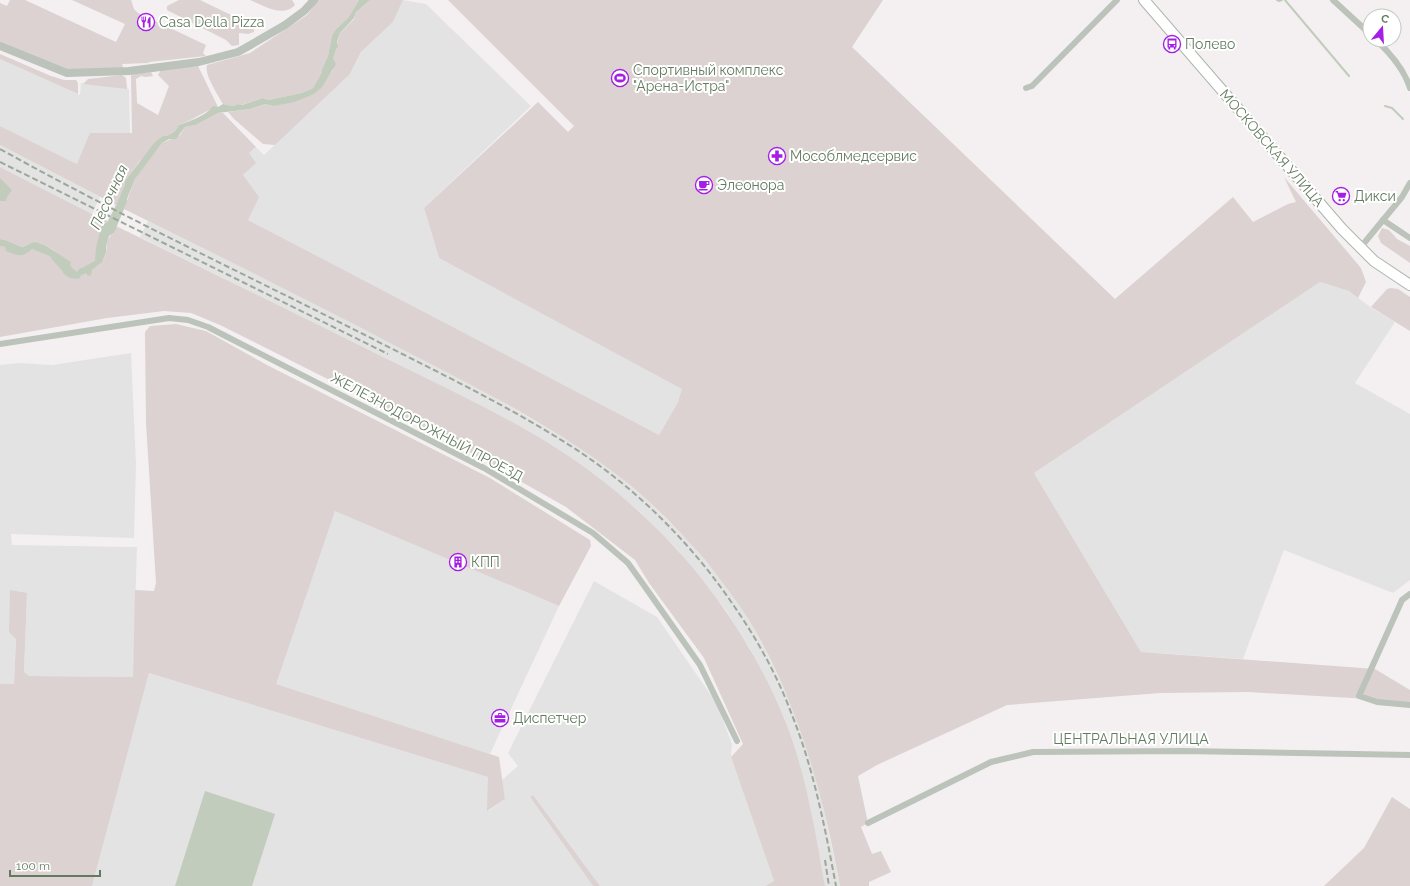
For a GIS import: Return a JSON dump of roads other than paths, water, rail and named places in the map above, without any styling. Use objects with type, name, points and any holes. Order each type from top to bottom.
[{"type":"main road","name":"МОСКОВСКАЯ УЛИЦА","points":[[1144,0],[1307,190],[1360,248],[1380,266],[1410,285]]},
{"type":"street","points":[[0,46],[68,73],[129,71],[199,62],[238,52],[285,25],[304,12],[314,0]]},
{"type":"street","points":[[1026,88],[1032,86],[1116,0]]},
{"type":"street","points":[[1333,0],[1362,27]]},
{"type":"street","points":[[1385,48],[1407,78],[1410,88]]},
{"type":"street","points":[[1360,248],[1402,197],[1410,183]]},
{"type":"street","points":[[1384,220],[1410,238]]},
{"type":"street","name":"ЖЕЛЕЗНОДОРОЖНЫЙ ПРОЕЗД","points":[[0,344],[143,321],[170,318],[188,320],[208,327],[484,468],[593,533],[628,563],[700,665],[737,741]]},
{"type":"street","points":[[1410,594],[1402,600],[1359,696],[1377,702],[1410,705]]},
{"type":"street","name":"ЦЕНТРАЛЬНАЯ УЛИЦА","points":[[868,823],[991,762],[1033,752],[1183,751],[1410,755]]},
{"type":"waterway","points":[[1277,0],[1282,0]]},
{"type":"waterway","points":[[1285,0],[1349,76]]},
{"type":"waterway","points":[[1385,106],[1392,108],[1403,119]]},
{"type":"railway","points":[[0,149],[135,220],[491,400],[566,443],[590,459],[637,495],[679,537],[717,582],[751,632],[774,673],[807,757],[823,821],[836,886]]},
{"type":"railway","points":[[0,162],[388,354]]},
{"type":"railway","points":[[825,860],[829,886]]},
{"type":"place","name":"Casa Della Pizza","points":[[146,22]]},
{"type":"place","name":"Полево","points":[[1172,44]]},
{"type":"place","name":"Спортивный комплекс \"Арена-Истра\"","points":[[620,78]]},
{"type":"place","name":"Мособлмедсервис","points":[[777,156]]},
{"type":"place","name":"Элеонора","points":[[704,185]]},
{"type":"place","name":"Дикси","points":[[1341,196]]},
{"type":"place","name":"КПП","points":[[458,562]]},
{"type":"place","name":"Диспетчер","points":[[500,718]]},
{"type":"water label","name":"Песочная","points":[[109,197]]}]
